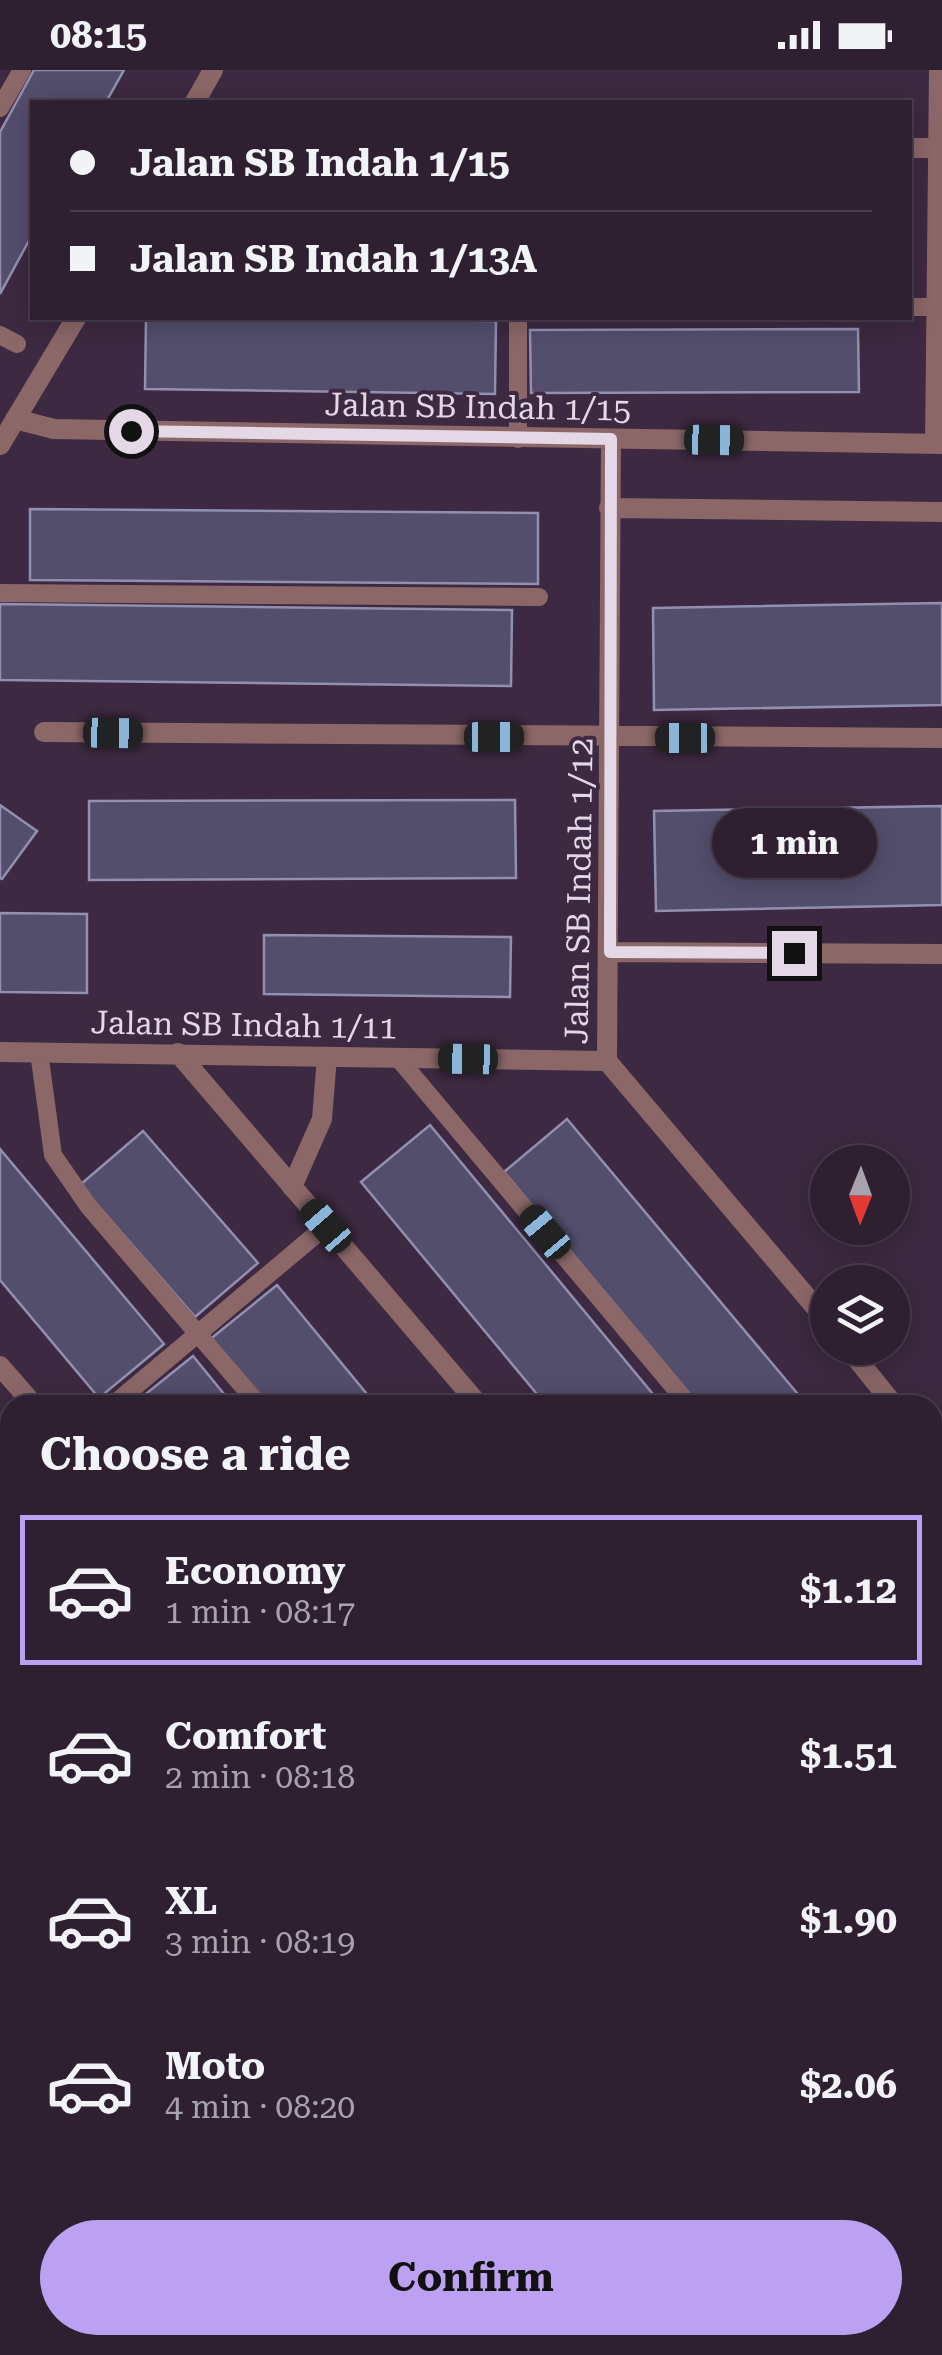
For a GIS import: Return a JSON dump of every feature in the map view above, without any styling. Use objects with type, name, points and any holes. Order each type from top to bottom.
[{"type":"street","points":[[196,100],[213,70]]},
{"type":"street","points":[[938,444],[939,70]]},
{"type":"street","points":[[912,148],[938,148]]},
{"type":"street","points":[[0,445],[75,320]]},
{"type":"street","name":"Jalan SB Indah 1/15","points":[[15,419],[54,430],[938,444]]},
{"type":"street","name":"Jalan SB Indah 1/12","points":[[611,439],[607,1062],[810,1301]]},
{"type":"street","points":[[609,508],[942,512]]},
{"type":"street","points":[[44,732],[942,738]]},
{"type":"street","points":[[610,952],[942,954]]},
{"type":"street","name":"Jalan SB Indah 1/11","points":[[0,1052],[607,1062]]},
{"type":"street","points":[[178,1053],[470,1395]]},
{"type":"street","points":[[292,1187],[322,1119],[328,1056]]},
{"type":"street","points":[[862,1365],[886,1395]]},
{"type":"street","points":[[0,1366],[25,1395]]},
{"type":"lane","points":[[0,108],[22,70]]},
{"type":"lane","points":[[912,307],[936,307]]},
{"type":"lane","points":[[518,320],[518,439]]},
{"type":"lane","points":[[0,594],[539,597]]},
{"type":"lane","points":[[39,1052],[53,1155],[89,1207],[250,1395]]},
{"type":"lane","points":[[398,1058],[681,1395]]},
{"type":"lane","points":[[125,1395],[326,1226]]},
{"type":"building","points":[[34,70],[124,70],[107,100],[30,100],[30,239],[0,294],[0,132]]},
{"type":"building","points":[[146,320],[496,321],[495,394],[145,389]]},
{"type":"building","points":[[858,329],[859,392],[531,393],[530,330]]},
{"type":"building","points":[[30,509],[538,513],[538,584],[30,580]]},
{"type":"building","points":[[942,603],[942,705],[654,710],[653,608]]},
{"type":"building","points":[[0,604],[512,610],[511,686],[0,680]]},
{"type":"building","points":[[515,800],[516,878],[89,880],[89,801]]},
{"type":"building","points":[[0,805],[37,831],[2,879],[0,878]]},
{"type":"building","points":[[942,806],[942,905],[656,911],[654,811]]},
{"type":"building","points":[[0,913],[87,914],[87,993],[0,992]]},
{"type":"building","points":[[264,935],[511,937],[510,997],[264,994]]},
{"type":"building","points":[[567,1119],[799,1395],[691,1395],[504,1172]]},
{"type":"building","points":[[430,1125],[654,1395],[538,1395],[361,1182]]},
{"type":"building","points":[[143,1131],[258,1263],[195,1317],[80,1185]]},
{"type":"building","points":[[0,1149],[164,1344],[103,1395],[96,1395],[0,1280]]},
{"type":"building","points":[[277,1285],[368,1395],[253,1395],[208,1341]]},
{"type":"building","points":[[193,1356],[225,1395],[144,1395]]},
{"type":"route","points":[[131,431],[611,439],[610,952],[794,953]]}]
